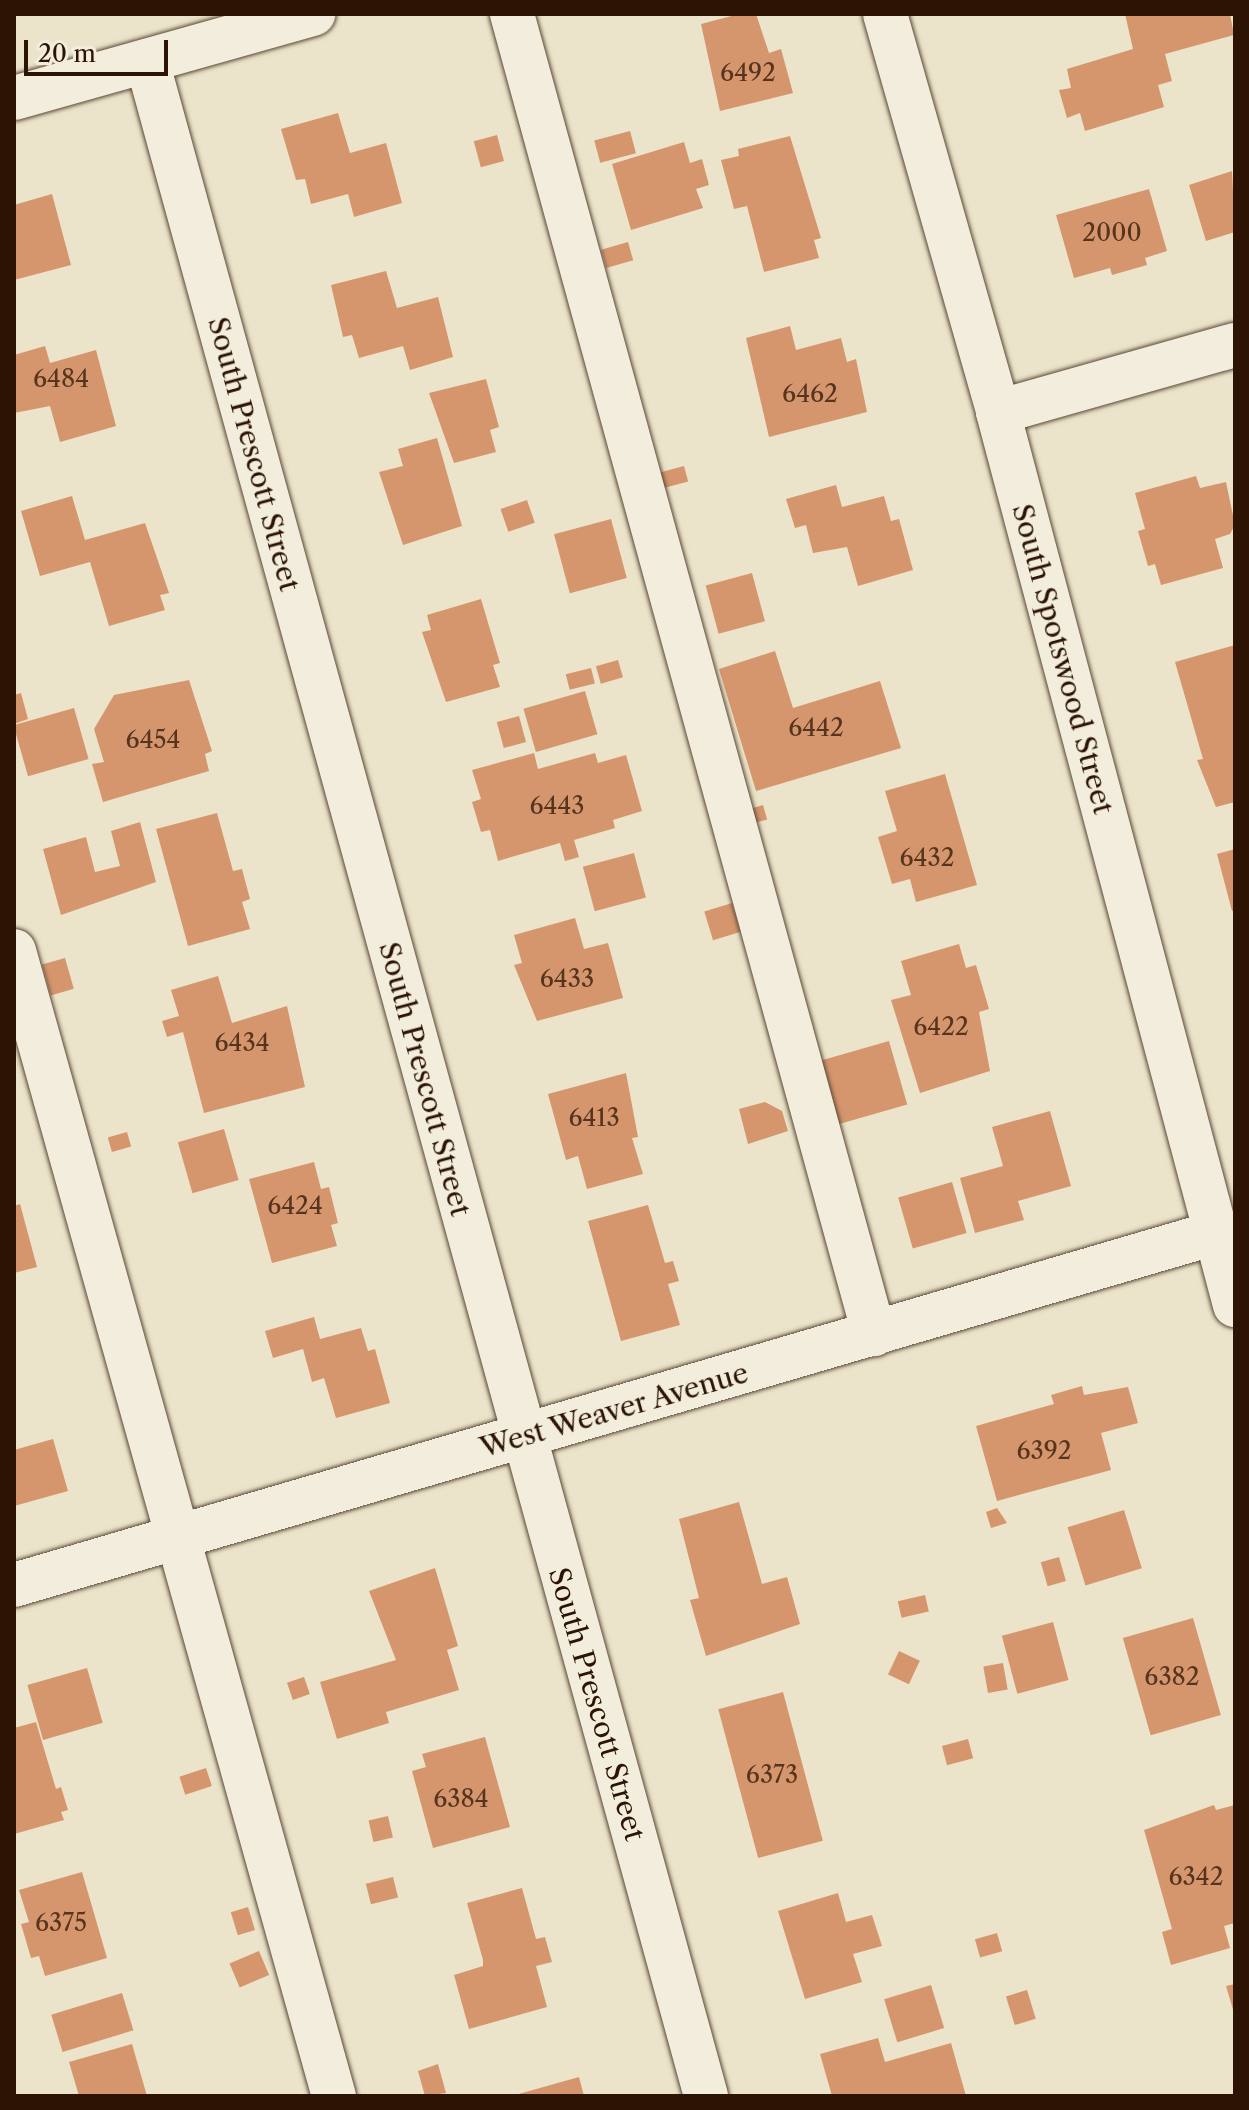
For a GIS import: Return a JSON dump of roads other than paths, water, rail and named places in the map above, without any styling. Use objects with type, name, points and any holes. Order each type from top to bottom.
[{"type":"street","points":[[14,98],[313,14]]},
{"type":"street","points":[[512,14],[874,1334]]},
{"type":"street","name":"South Spotswood Street","points":[[885,14],[998,412],[1235,1305]]},
{"type":"street","name":"South Prescott Street","points":[[147,61],[706,2096]]},
{"type":"street","points":[[998,412],[1235,345]]},
{"type":"street","points":[[14,951],[334,2096]]},
{"type":"street","name":"West Weaver Avenue","points":[[14,1585],[1215,1233]]}]
